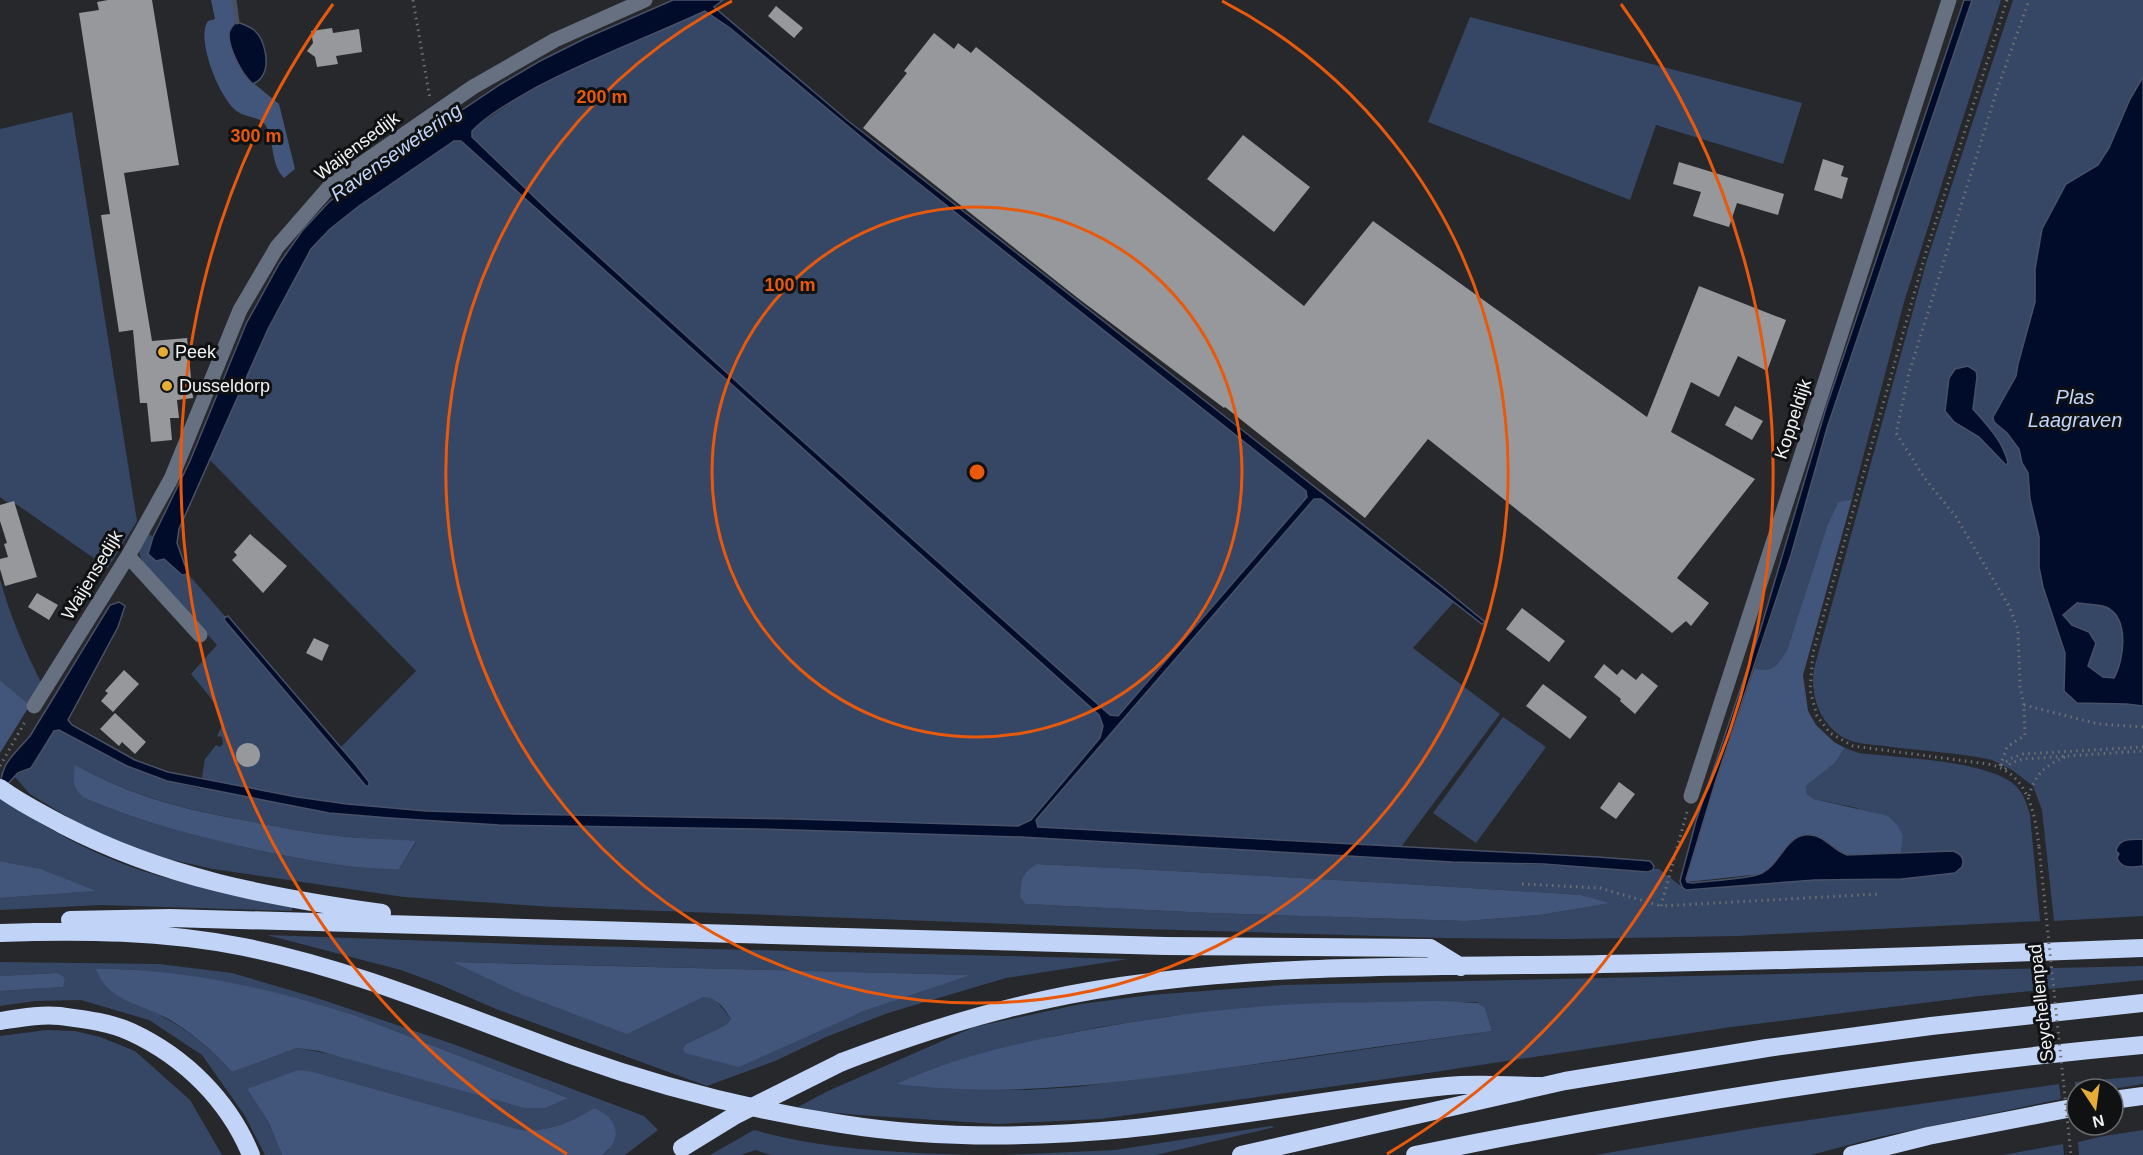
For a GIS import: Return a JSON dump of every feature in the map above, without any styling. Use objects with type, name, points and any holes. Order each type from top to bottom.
[{"type":"highway","points":[[0,788],[18,802],[100,844],[166,869],[230,887],[461,925]]},
{"type":"highway","points":[[0,926],[97,919],[170,918],[1107,945],[1430,948],[1461,967]]},
{"type":"highway","points":[[0,933],[108,932],[174,936],[245,947],[399,991],[578,1057],[699,1095],[792,1115],[899,1132],[978,1136],[1043,1135],[1126,1129],[1450,1086],[1541,1086]]},
{"type":"highway","points":[[676,1151],[734,1116],[842,1062],[926,1031],[994,1011],[1120,986],[1175,979],[1301,970],[1749,961],[2143,948]]},
{"type":"highway","points":[[1241,1155],[1541,1086],[1767,1048],[1931,1026],[2143,1003]]},
{"type":"highway","points":[[0,1021],[35,1016],[58,1016],[103,1023],[131,1032],[181,1062],[217,1096],[251,1155]]},
{"type":"highway","points":[[1415,1155],[1653,1109],[1808,1084],[1944,1066],[2143,1045]]},
{"type":"highway","points":[[2125,1098],[2143,1096]]},
{"type":"highway","points":[[1852,1155],[1928,1136],[2065,1109]]},
{"type":"street","name":"Waijensedijk","points":[[34,706],[128,556],[171,479],[240,310],[277,247],[331,185],[473,87],[555,40],[645,0]]},
{"type":"street","name":"Koppeldijk","points":[[1691,796],[1949,0]]},
{"type":"street","points":[[128,556],[200,635]]},
{"type":"path","points":[[414,0],[433,114]]},
{"type":"path","points":[[2007,0],[1921,267],[1813,653],[1810,690],[1817,716],[1830,733],[1853,746],[2000,766],[2014,777],[2029,798]]},
{"type":"path","points":[[2000,766],[2007,747],[2025,735],[2018,630],[2009,606],[1956,517],[1926,480],[1896,433],[1909,373],[1997,90],[2029,0]]},
{"type":"path","points":[[2024,705],[2098,724],[2143,727]]},
{"type":"path","points":[[0,766],[34,706]]},
{"type":"path","points":[[2000,766],[2023,754],[2143,747]]},
{"type":"path","points":[[2005,770],[2011,763],[2023,759],[2143,751]]},
{"type":"path","points":[[2029,798],[2034,781],[2043,769],[2068,756]]},
{"type":"path","points":[[1661,906],[1691,796]]},
{"type":"path","name":"Seychellenpad","points":[[2029,798],[2036,816],[2071,1155]]},
{"type":"path","points":[[1522,884],[1600,888],[1661,906],[1879,894]]},
{"type":"shaded area","points":[[211,0],[234,0],[237,22],[231,28],[246,77],[279,104],[295,169],[284,178],[277,166],[266,126],[260,120],[242,114],[231,106],[211,69],[205,29],[208,21],[215,19]]},
{"type":"shaded area","points":[[1972,0],[2001,0],[1904,302],[1852,499],[1838,502],[1827,526],[1787,650],[1774,667],[1754,669],[1791,555],[1827,428]]},
{"type":"shaded area","points":[[2013,0],[2143,0],[2143,839],[2123,840],[2118,857],[2124,867],[2143,866],[2143,916],[2054,921],[2042,810],[2033,786],[2012,770],[1992,760],[1864,744],[1844,738],[1827,723],[1821,714],[1814,692],[1814,669],[1927,260]]},
{"type":"shaded area","points":[[707,10],[876,148],[1315,493],[1114,722],[1022,836],[1520,864],[1659,869],[1686,890],[1815,880],[1902,879],[1959,871],[1953,851],[1901,853],[1903,835],[1857,808],[1814,799],[1806,793],[1806,786],[1835,763],[1845,748],[1859,753],[1964,765],[2003,777],[2016,786],[2023,796],[2030,815],[2040,921],[1737,936],[1566,939],[1445,938],[554,907],[404,897],[213,869],[160,857],[128,846],[81,825],[30,794],[14,776],[31,768],[54,731],[59,730],[127,766],[167,781],[200,789],[205,759],[216,745],[220,747],[223,744],[222,737],[217,736],[221,728],[221,717],[210,697],[191,674],[217,645],[144,564],[139,548],[146,532],[153,537],[148,554],[156,561],[164,559],[182,575],[188,574],[340,748],[416,671],[209,459],[268,329],[311,249],[330,229],[359,206],[518,98],[577,66]],"holes":[[[75,765],[139,794],[203,812],[316,833],[416,842],[399,869],[338,865],[228,843],[155,824],[84,798]],[[1037,864],[1581,895],[1608,903],[1540,915],[1466,921],[1209,913],[1025,904],[1020,897]]]},
{"type":"shaded area","points":[[1470,17],[1802,103],[1783,164],[1656,125],[1630,200],[1428,122]]},
{"type":"shaded area","points":[[72,112],[137,521],[108,568],[16,504],[11,505],[0,497],[0,129]]},
{"type":"shaded area","points":[[1314,499],[1320,499],[1454,602],[1413,648],[1500,714],[1401,847],[1038,827],[1036,820]]},
{"type":"shaded area","points":[[1852,499],[1803,675],[1808,711],[1816,725],[1834,742],[1845,748],[1835,763],[1806,786],[1806,793],[1814,799],[1888,816],[1898,826],[1903,836],[1901,853],[1847,855],[1816,836],[1791,841],[1777,861],[1761,874],[1687,882],[1716,780],[1754,669],[1774,667],[1787,650],[1827,526],[1838,502]]},
{"type":"shaded area","points":[[0,579],[18,633],[42,684],[30,705],[0,680]]},
{"type":"shaded area","points":[[0,680],[30,705],[0,753]]},
{"type":"shaded area","points":[[1503,717],[1546,747],[1476,843],[1433,813]]},
{"type":"shaded area","points":[[75,765],[138,794],[202,812],[316,833],[416,841],[399,869],[338,865],[253,849],[155,824],[84,798],[74,783]]},
{"type":"shaded area","points":[[0,797],[56,832],[117,862],[159,876],[292,907],[292,911],[101,905],[0,910],[0,898],[94,891],[41,869],[0,861]]},
{"type":"shaded area","points":[[0,861],[41,869],[96,891],[0,898]]},
{"type":"shaded area","points":[[1037,864],[1581,895],[1610,903],[1540,915],[1466,921],[1209,913],[1025,904],[1020,897],[1022,881],[1025,874]]},
{"type":"shaded area","points":[[267,935],[543,945],[1128,959],[1006,978],[888,1013],[826,1037],[775,1061],[707,1086],[496,1009],[401,970]],"holes":[[[455,962],[968,975],[864,1011],[804,1036],[686,1044],[726,1025],[731,1019],[715,999]]]},
{"type":"shaded area","points":[[0,962],[159,964],[232,973],[320,999],[453,1044],[644,1116],[658,1130],[625,1155],[602,1155],[609,1150],[594,1108],[577,1118],[551,1128],[521,1130],[314,1072],[247,1089],[269,1123],[282,1155],[265,1155],[245,1116],[202,1055],[149,1020],[81,1000],[35,1001],[0,1006],[0,991],[63,987],[65,981],[56,973],[0,976]],"holes":[[[120,969],[150,971],[238,985],[296,998],[354,1015],[568,1098],[297,1048],[232,1072],[210,1050],[175,1023],[134,1004]]]},
{"type":"shaded area","points":[[453,962],[970,975],[864,1011],[739,1067],[685,1053],[683,1049],[686,1044],[726,1025],[731,1019],[723,1007],[708,997],[703,997],[627,1034],[516,992]]},
{"type":"shaded area","points":[[2143,966],[2143,980],[1979,996],[1731,1027],[1428,1073],[1100,1119],[997,1124],[858,1115],[798,1107],[828,1091],[974,1027],[1081,1004],[1150,995],[1284,985]],"holes":[[[1362,1002],[1477,1002],[1485,1008],[1492,1031],[1076,1087],[1027,1090],[914,1086],[1050,1037],[1172,1016]]]},
{"type":"shaded area","points":[[96,969],[194,976],[291,997],[354,1015],[568,1098],[545,1108],[525,1108],[319,1051],[297,1048],[232,1072],[183,1028],[109,989],[101,980]]},
{"type":"shaded area","points":[[56,973],[63,976],[65,981],[63,987],[0,991],[0,976]]},
{"type":"shaded area","points":[[1440,1001],[1478,1003],[1485,1008],[1492,1031],[1089,1085],[974,1089],[897,1084],[941,1066],[1007,1047],[1152,1019],[1280,1005]]},
{"type":"shaded area","points":[[47,1030],[75,1031],[100,1037],[135,1051],[190,1100],[222,1155],[0,1155],[0,1036]]},
{"type":"shaded area","points":[[298,1070],[314,1072],[521,1130],[551,1128],[577,1118],[594,1108],[602,1112],[613,1123],[616,1135],[614,1142],[602,1155],[282,1155],[269,1123],[247,1089]]},
{"type":"shaded area","points":[[2143,1076],[2143,1084],[2125,1087],[2125,1078]]},
{"type":"shaded area","points":[[2059,1084],[2061,1099],[1879,1137],[1811,1155],[1595,1155],[1761,1127]]},
{"type":"shaded area","points":[[1275,1127],[1156,1155],[1002,1155],[1115,1150]]},
{"type":"shaded area","points":[[754,1130],[837,1146],[978,1155],[771,1155],[755,1150],[741,1155],[710,1155]]},
{"type":"shaded area","points":[[2143,1130],[2143,1155],[2079,1155],[2078,1142],[2100,1137],[2125,1137],[2125,1133]]},
{"type":"shaded area","points":[[2063,1144],[2064,1155],[2003,1155]]},
{"type":"water","points":[[673,0],[723,0],[714,7],[847,120],[1485,622],[1482,624],[1321,499],[1314,499],[1036,820],[1038,827],[1598,857],[1650,861],[1654,866],[1653,870],[1648,872],[1543,864],[1452,862],[1021,837],[759,829],[499,825],[329,813],[167,781],[127,766],[59,730],[54,731],[31,768],[18,773],[0,792],[2,774],[8,761],[30,736],[110,605],[119,602],[125,606],[118,627],[68,720],[72,725],[135,760],[168,772],[297,797],[347,804],[426,811],[515,814],[1018,826],[1031,820],[1100,738],[1103,726],[1099,715],[461,141],[454,141],[359,206],[330,229],[311,249],[268,329],[179,529],[177,543],[188,574],[182,575],[164,559],[156,561],[148,554],[153,537],[190,461],[246,324],[279,264],[302,231],[329,202],[368,173],[501,84],[586,38]],"holes":[[[705,11],[730,28],[878,151],[1306,491],[1307,497],[1118,716],[1110,715],[770,412],[552,214],[472,137],[472,131],[487,118],[537,87]]]},
{"type":"water","points":[[1964,0],[1972,0],[1827,428],[1791,555],[1716,780],[1686,879],[1687,882],[1692,883],[1762,873],[1769,869],[1795,838],[1802,835],[1821,838],[1847,855],[1953,851],[1962,857],[1962,867],[1955,873],[1902,879],[1815,880],[1686,890],[1680,881],[1696,821],[1760,631],[1826,408]]},
{"type":"water","points":[[237,22],[254,30],[264,46],[266,67],[260,79],[253,84],[241,68],[231,47],[229,33],[231,27]]},
{"type":"water","name":"Plas Laagraven","points":[[2143,77],[2143,706],[2077,703],[2064,691],[2065,653],[2043,587],[2039,567],[2039,537],[2030,499],[2028,473],[2022,463],[2019,449],[2007,433],[1994,422],[1993,417],[2016,376],[2035,302],[2035,269],[2042,229],[2066,184],[2098,165],[2109,148],[2130,99]],"holes":[[[2077,603],[2106,607],[2114,612],[2119,620],[2123,640],[2118,670],[2114,678],[2103,677],[2088,666],[2096,643],[2089,632],[2072,625],[2063,615]]]},
{"type":"water","points":[[1968,366],[1976,371],[1977,377],[1973,409],[1998,440],[2006,455],[2008,463],[2006,465],[1979,437],[1954,422],[1945,411],[1949,378],[1955,369]]},
{"type":"water","points":[[228,616],[355,764],[369,782],[369,786],[366,786],[225,621],[224,618]]},
{"type":"water","points":[[2143,839],[2143,866],[2128,867],[2119,862],[2117,858],[2119,854],[2116,851],[2120,843],[2126,840]]},
{"type":"building","points":[[152,0],[179,165],[124,173],[152,341],[187,338],[193,398],[177,400],[179,418],[170,418],[172,440],[151,442],[147,403],[140,403],[133,330],[119,332],[101,215],[110,214],[79,13],[99,10],[97,2]]},
{"type":"building","points":[[776,6],[803,28],[794,38],[768,16]]},
{"type":"building","points":[[332,28],[333,33],[359,29],[362,52],[336,56],[338,64],[317,67],[315,57],[307,51],[313,43],[311,31]]},
{"type":"building","points":[[934,33],[954,49],[958,43],[971,53],[976,47],[1304,306],[1373,221],[1647,417],[1699,286],[1786,320],[1767,371],[1738,356],[1719,397],[1691,382],[1671,432],[1755,479],[1677,578],[1709,603],[1691,626],[1686,621],[1672,633],[1428,439],[1365,518],[1225,407],[1079,299],[863,128],[907,73],[904,71]]},
{"type":"building","points":[[1243,135],[1310,187],[1274,232],[1207,179]]},
{"type":"building","points":[[1823,159],[1844,166],[1841,176],[1848,178],[1842,199],[1814,190]]},
{"type":"building","points":[[1679,162],[1784,194],[1778,215],[1737,203],[1729,227],[1693,216],[1701,192],[1673,184]]},
{"type":"building","points":[[1735,406],[1763,421],[1752,440],[1725,425]]},
{"type":"building","points":[[14,501],[37,577],[5,586],[0,569],[0,559],[8,557],[4,544],[7,543],[0,521],[0,505]]},
{"type":"building","points":[[250,534],[287,566],[263,593],[232,560],[237,555],[234,552]]},
{"type":"building","points":[[37,593],[58,605],[49,620],[28,607]]},
{"type":"building","points":[[1522,608],[1565,641],[1549,662],[1506,629]]},
{"type":"building","points":[[314,638],[329,645],[322,661],[306,653]]},
{"type":"building","points":[[1604,664],[1617,675],[1622,669],[1636,680],[1642,673],[1658,686],[1635,714],[1594,677]]},
{"type":"building","points":[[124,670],[139,684],[113,712],[101,701],[108,693],[105,691]]},
{"type":"building","points":[[1543,684],[1587,717],[1570,739],[1526,706]]},
{"type":"building","points":[[115,713],[146,742],[135,754],[122,742],[119,746],[100,729]]},
{"type":"building","points":[[248,743],[253,744],[259,750],[259,760],[253,766],[248,767],[243,766],[237,760],[236,755],[237,750],[243,744]]},
{"type":"building","points":[[1619,782],[1635,794],[1616,819],[1600,808]]},
{"type":"waterway","points":[[234,0],[237,22]]},
{"type":"place","name":"Peek","points":[[163,352]]},
{"type":"place","name":"Dusseldorp","points":[[167,386]]},
{"type":"water label","name":"Ravensewetering","points":[[396,152]]}]
